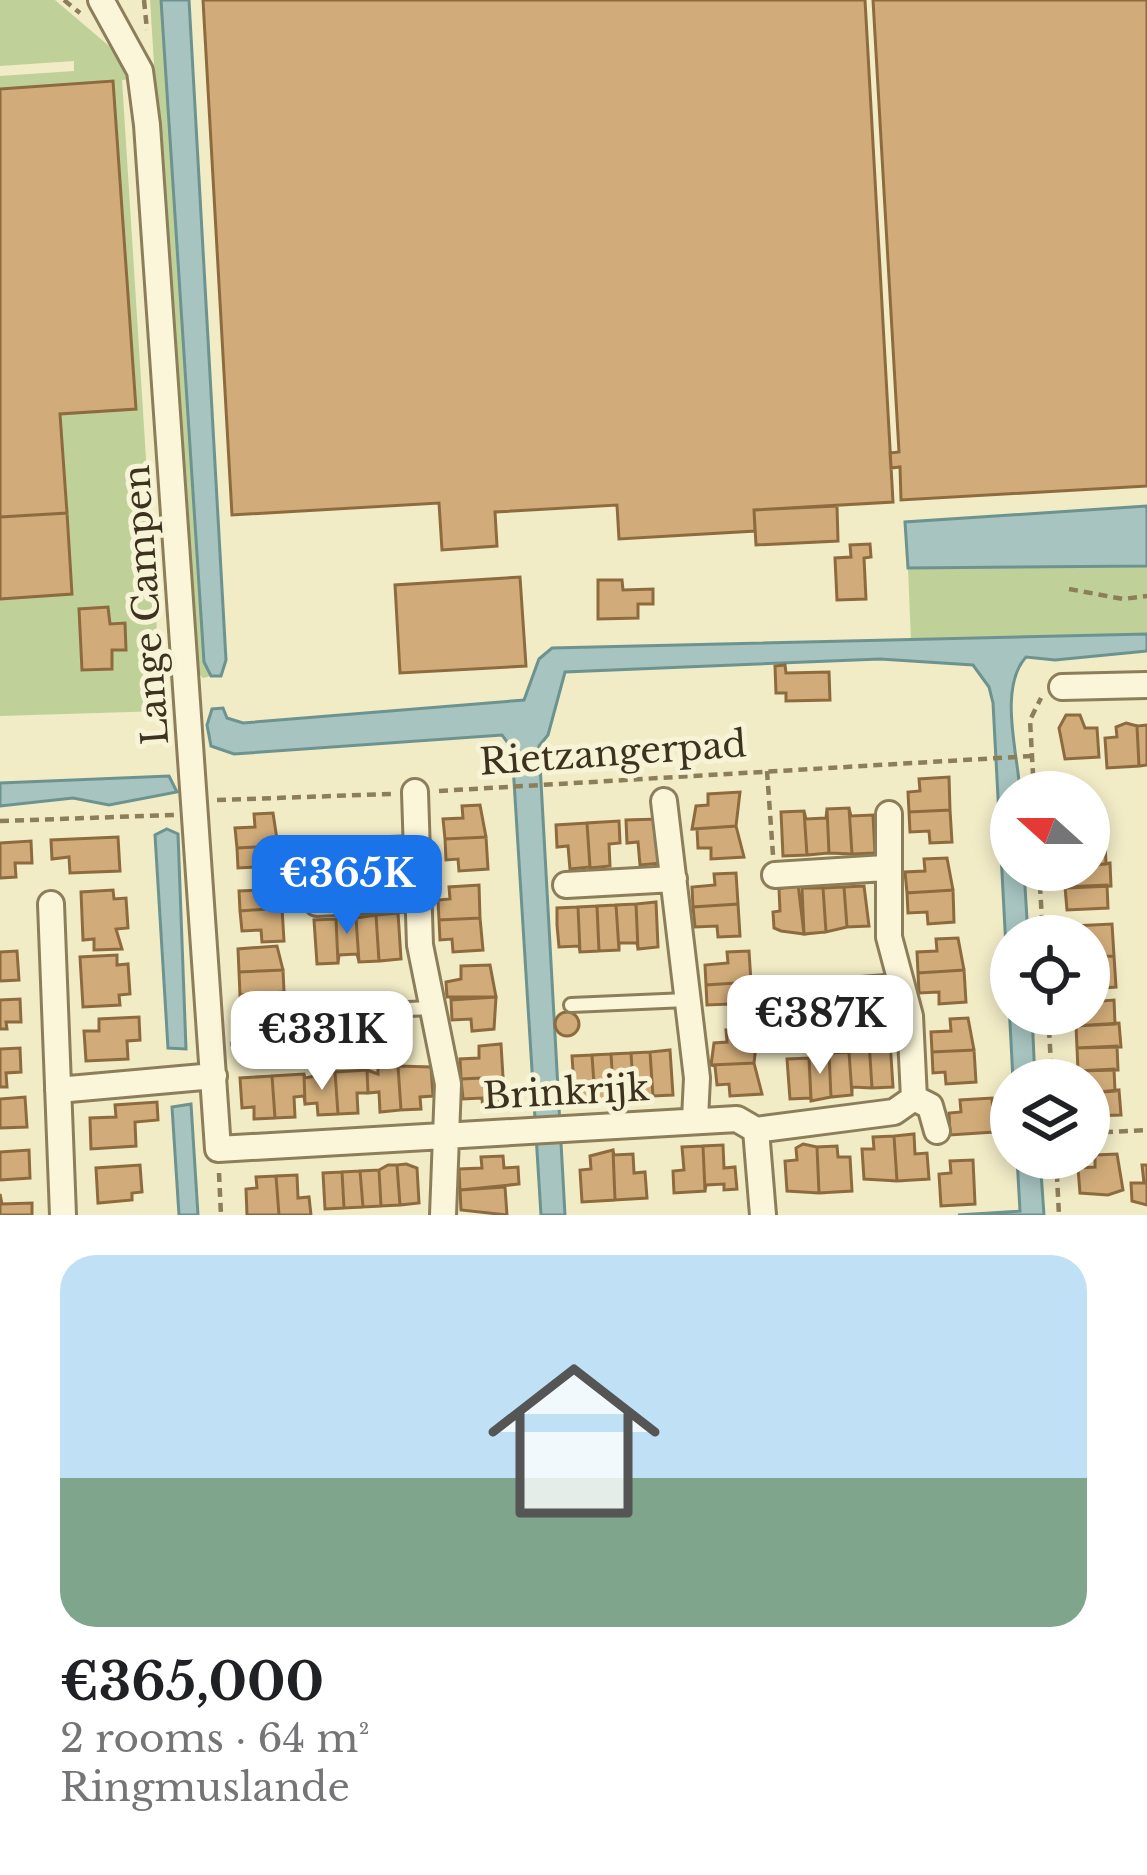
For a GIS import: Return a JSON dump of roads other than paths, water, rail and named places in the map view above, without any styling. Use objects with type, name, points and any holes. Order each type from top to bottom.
[{"type":"street","name":"Lange Campen","points":[[101,0],[140,71],[144,96],[198,807],[218,1148]]},
{"type":"street","points":[[1061,687],[1147,685]]},
{"type":"street","points":[[415,793],[417,898],[431,1008],[448,1084],[440,1167],[443,1215]]},
{"type":"street","points":[[664,801],[697,1078],[695,1120]]},
{"type":"street","points":[[889,814],[885,868],[898,981],[910,1016],[914,1098],[930,1106],[937,1131]]},
{"type":"street","points":[[775,875],[885,868]]},
{"type":"street","points":[[566,885],[674,879]]},
{"type":"street","points":[[317,903],[417,898]]},
{"type":"street","points":[[51,904],[63,1215]]},
{"type":"street","points":[[58,1090],[214,1076]]},
{"type":"street","name":"Brinkrijk","points":[[218,1148],[737,1118],[756,1130],[894,1112],[914,1098]]},
{"type":"street","points":[[756,1130],[763,1215]]},
{"type":"lane","points":[[785,990],[898,981]]},
{"type":"lane","points":[[571,1005],[687,1000]]},
{"type":"lane","points":[[318,1013],[431,1008]]},
{"type":"water","points":[[161,0],[189,0],[226,660],[221,676],[211,676],[204,662]]},
{"type":"water","points":[[1147,506],[1147,566],[908,568],[905,522]]},
{"type":"water","points":[[1147,634],[1147,651],[1055,660],[1026,657],[1011,703],[1018,771],[997,771],[993,703],[989,687],[973,665],[880,659],[565,672],[548,735],[539,746],[565,1215],[541,1215],[512,749],[502,735],[234,754],[211,746],[207,725],[212,709],[223,708],[227,718],[243,723],[524,700],[539,659],[552,648]]},
{"type":"water","points":[[169,776],[177,792],[109,805],[73,798],[0,806],[0,783]]},
{"type":"water","points":[[167,829],[178,834],[186,1049],[168,1048],[155,835]]},
{"type":"water","points":[[1003,891],[1025,891],[1027,915],[1004,915]]},
{"type":"water","points":[[1011,1035],[1033,1035],[1034,1059],[1012,1059]]},
{"type":"water","points":[[191,1104],[198,1215],[179,1215],[172,1107]]},
{"type":"water","points":[[1018,1179],[1041,1179],[1044,1215],[958,1215],[1020,1211]]}]
